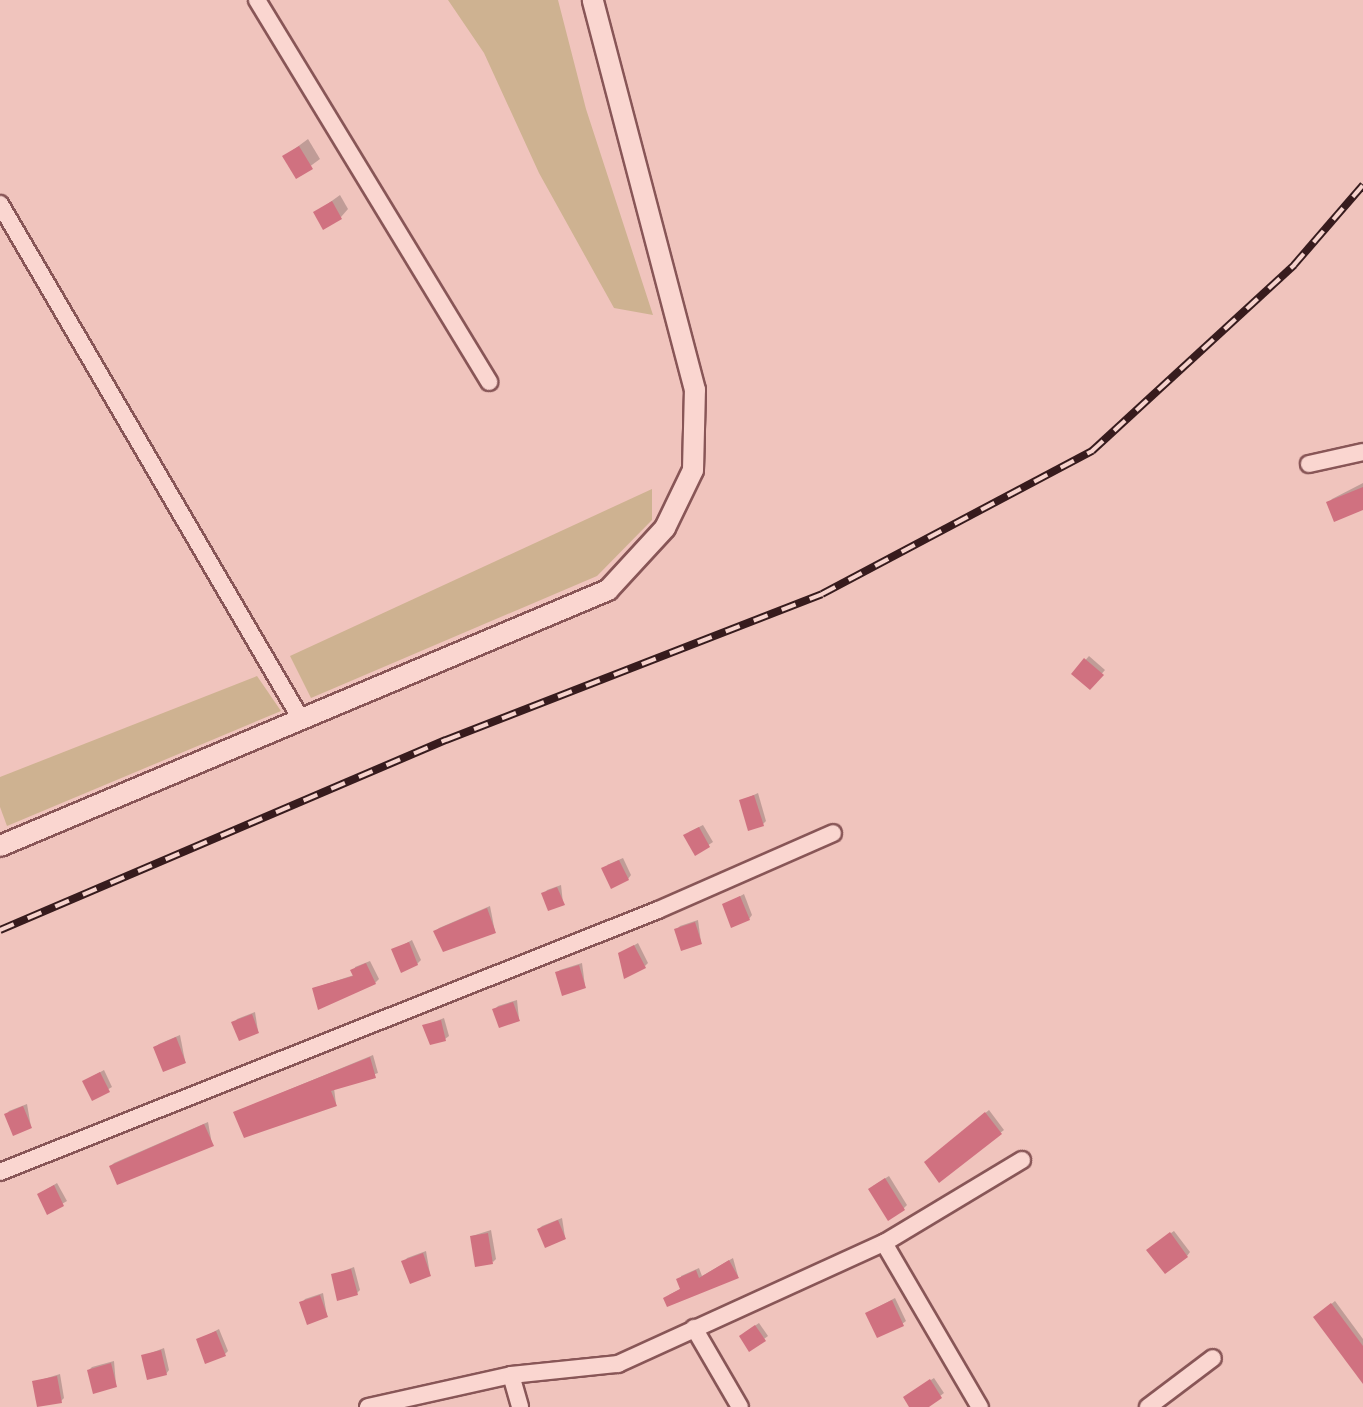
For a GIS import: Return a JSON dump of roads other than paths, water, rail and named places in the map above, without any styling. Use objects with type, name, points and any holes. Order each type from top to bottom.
[{"type":"street","points":[[257,0],[489,382]]},
{"type":"street","points":[[0,846],[608,590],[665,528],[693,470],[695,390],[593,0]]},
{"type":"street","points":[[0,204],[301,719]]},
{"type":"street","points":[[1309,464],[1363,452]]},
{"type":"street","points":[[0,1172],[658,910],[833,833]]},
{"type":"street","points":[[368,1407],[511,1375],[618,1364],[884,1243],[1022,1160]]},
{"type":"street","points":[[884,1243],[980,1407]]},
{"type":"street","points":[[694,1328],[740,1407]]},
{"type":"street","points":[[1148,1407],[1213,1358]]},
{"type":"street","points":[[511,1375],[520,1407]]},
{"type":"railway","points":[[0,930],[446,740],[822,594],[1092,451],[1294,265],[1363,185]]}]
